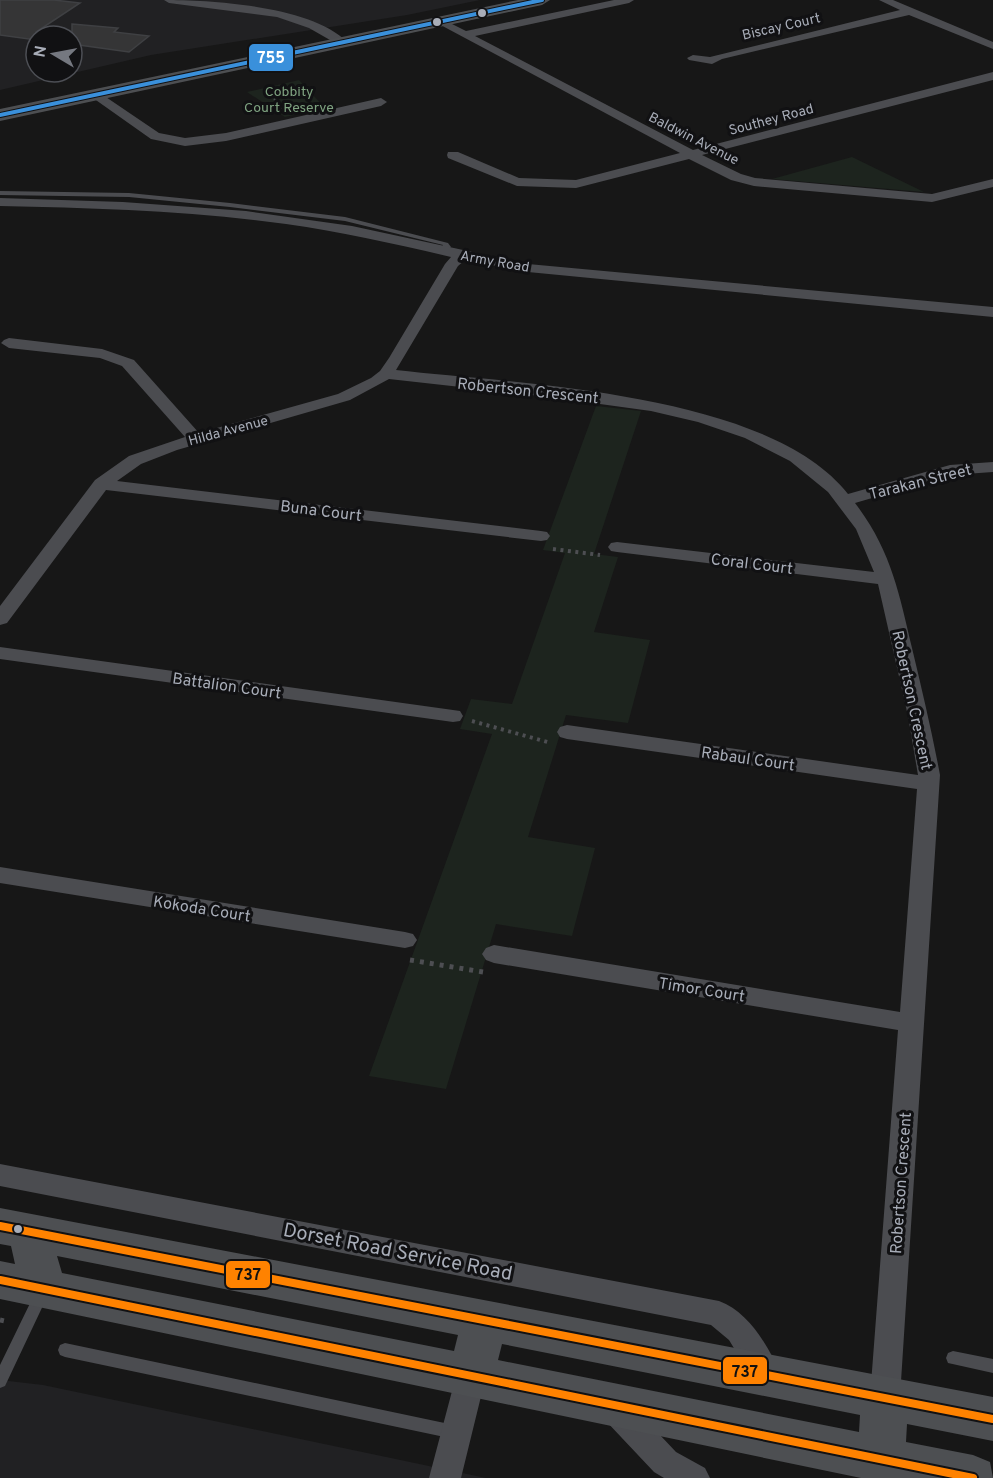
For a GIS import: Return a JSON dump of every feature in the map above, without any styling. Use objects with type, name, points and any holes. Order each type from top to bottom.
[{"type":"main road","points":[[0,115],[542,0]]},
{"type":"main road","points":[[15,1229],[993,1419]]},
{"type":"main road","points":[[15,1229],[44,1289]]},
{"type":"main road","points":[[0,1280],[973,1478]]},
{"type":"main road","points":[[471,1376],[485,1319]]},
{"type":"main road","points":[[881,1460],[885,1398]]},
{"type":"street","points":[[170,0],[279,14],[306,23],[341,42]]},
{"type":"street","points":[[465,35],[629,0]]},
{"type":"street","points":[[884,0],[993,46]]},
{"type":"street","name":"Biscay Court","points":[[693,58],[712,61],[718,57],[911,11]]},
{"type":"street","name":"Baldwin Avenue","points":[[440,22],[736,177],[777,186],[932,198],[952,195],[993,183]]},
{"type":"street","name":"Southey Road","points":[[453,155],[508,180],[549,185],[576,184],[993,76]]},
{"type":"street","points":[[97,95],[155,136],[185,142],[226,137],[381,102]]},
{"type":"street","name":"Army Road","points":[[0,202],[144,205],[314,224],[528,268],[993,312]]},
{"type":"street","points":[[386,374],[452,264],[461,256]]},
{"type":"street","points":[[9,343],[102,354],[128,363],[196,438]]},
{"type":"street","name":"Hilda Avenue","points":[[0,619],[101,484],[135,460],[196,438],[344,397],[386,374]]},
{"type":"street","name":"Robertson Crescent","points":[[386,374],[630,401],[703,417],[738,428],[794,456],[847,500],[866,527],[886,579],[918,716],[929,775],[885,1398]]},
{"type":"street","name":"Tarakan Street","points":[[847,500],[950,470],[993,466]]},
{"type":"street","name":"Buna Court","points":[[101,484],[542,542]]},
{"type":"street","name":"Coral Court","points":[[612,551],[886,579]]},
{"type":"street","name":"Battalion Court","points":[[0,653],[453,716]]},
{"type":"street","name":"Rabaul Court","points":[[562,738],[929,784]]},
{"type":"street","name":"Kokoda Court","points":[[0,876],[407,950]]},
{"type":"street","name":"Timor Court","points":[[489,963],[911,1023]]},
{"type":"street","name":"Dorset Road Service Road","points":[[0,1175],[719,1314],[739,1331],[766,1374]]},
{"type":"street","points":[[445,1478],[471,1376]]},
{"type":"street","points":[[611,1404],[665,1462],[694,1478]]},
{"type":"lane","points":[[0,193],[129,195],[345,219],[446,244],[447,247],[443,252]]},
{"type":"lane","points":[[0,1381],[44,1289]]},
{"type":"lane","points":[[66,1350],[457,1433]]},
{"type":"lane","points":[[953,1358],[993,1366]]},
{"type":"path","points":[[542,542],[612,551]]},
{"type":"path","points":[[453,716],[562,738]]},
{"type":"path","points":[[407,950],[489,963]]},
{"type":"shaded area","points":[[0,0],[480,0],[407,15],[151,55],[84,71],[84,24],[24,24],[24,84],[26,84],[0,90]]},
{"type":"shaded area","points":[[0,1380],[43,1385],[486,1478],[0,1478]]},
{"type":"green space","name":"Cobbity Court Reserve","points":[[299,80],[325,108],[285,117],[247,92]]},
{"type":"green space","points":[[852,157],[924,192],[772,179]]},
{"type":"green space","points":[[596,406],[641,411],[594,554],[618,557],[594,632],[650,640],[628,723],[566,715],[528,837],[595,848],[572,936],[496,924],[446,1089],[369,1076],[492,734],[460,729],[471,699],[512,704],[565,553],[543,550]]},
{"type":"building","points":[[0,0],[54,0],[80,3],[48,24],[24,24],[24,38],[0,35]]},
{"type":"building","points":[[84,25],[118,28],[114,32],[149,36],[129,52],[84,46]]},
{"type":"transit line","name":"755","points":[[0,115],[542,0]]},
{"type":"transit line","name":"737","points":[[0,1226],[993,1419]]},
{"type":"transit line","name":"737","points":[[0,1280],[973,1478]]}]
